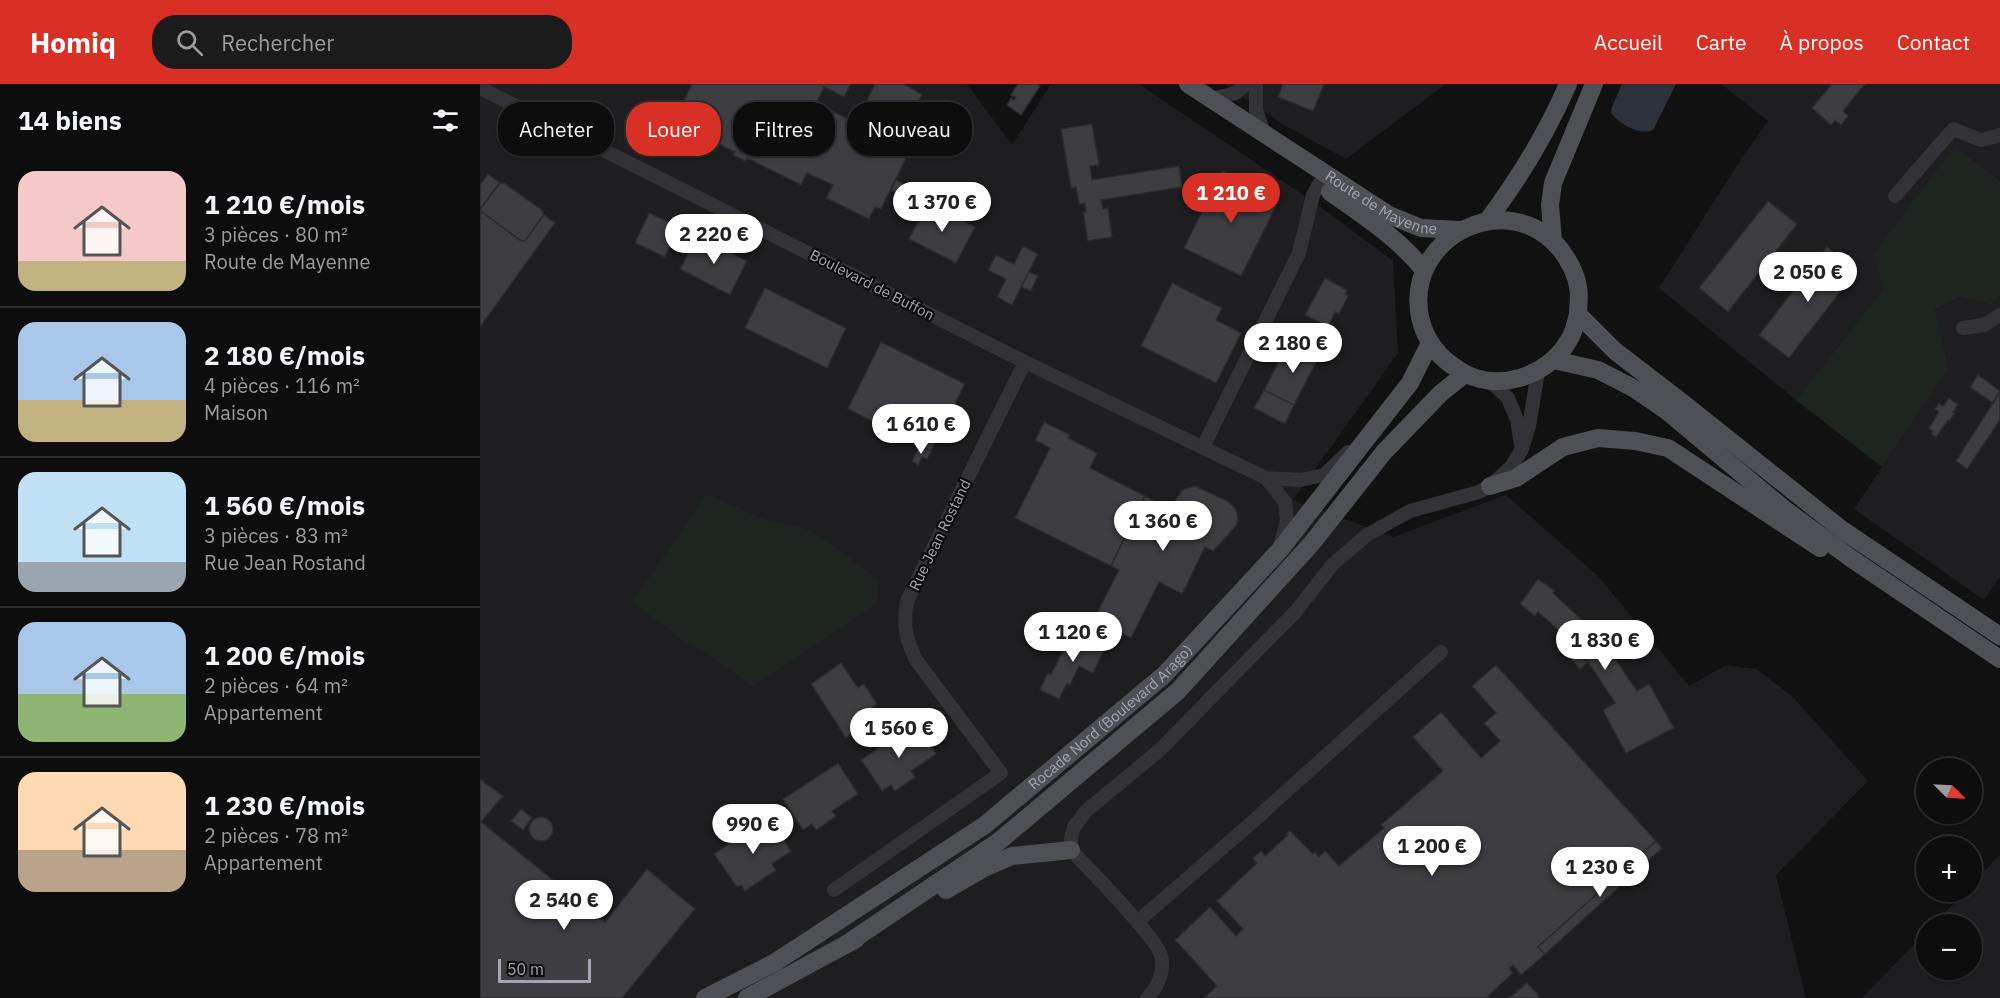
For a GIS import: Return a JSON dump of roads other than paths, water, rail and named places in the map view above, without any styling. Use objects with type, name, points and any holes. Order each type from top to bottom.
[{"type":"main road","name":"Route de Mayenne","points":[[1173,84],[1372,221],[1410,252],[1424,270]]},
{"type":"main road","name":"Route de Mayenne","points":[[1188,84],[1389,215],[1421,228],[1460,230]]},
{"type":"main road","points":[[1488,220],[1514,185],[1552,120],[1568,84]]},
{"type":"main road","points":[[1552,240],[1550,205],[1552,183],[1594,84]]},
{"type":"main road","points":[[1488,220],[1512,221],[1533,227],[1552,240],[1569,261],[1578,287],[1578,314],[1570,339],[1554,360],[1538,372],[1515,380],[1490,381],[1465,374],[1445,362],[1430,343],[1422,326],[1418,308],[1419,288],[1424,270],[1438,247],[1460,230],[1488,220]]},
{"type":"main road","points":[[1578,314],[1615,351],[1841,529],[2000,636]]},
{"type":"main road","name":"Rocade Nord (Boulevard Arago)","points":[[705,998],[774,963],[985,825],[1164,675],[1279,550],[1410,383],[1430,343]]},
{"type":"main road","points":[[1554,360],[1598,370],[1635,389],[1667,411],[1784,509],[1852,559],[2000,659]]},
{"type":"main road","points":[[845,945],[998,842],[1178,690],[1312,543],[1384,452],[1441,393],[1465,374]]},
{"type":"main road","points":[[1491,486],[1515,478],[1563,447],[1598,438],[1635,441],[1668,448],[1830,554],[1852,559]]},
{"type":"main road","points":[[747,998],[915,909],[984,868],[1012,856],[1071,850]]},
{"type":"street","points":[[1211,99],[1236,93],[1246,84]]},
{"type":"street","points":[[1256,84],[1256,110],[1265,136]]},
{"type":"street","name":"Boulevard de Buffon","points":[[480,88],[1025,362],[1266,478]]},
{"type":"street","points":[[1895,196],[1953,129],[1982,140],[2000,135]]},
{"type":"street","points":[[1203,447],[1299,253],[1313,195],[1319,184]]},
{"type":"street","points":[[1963,328],[1984,325],[2000,315]]},
{"type":"street","name":"Rue Jean Rostand","points":[[834,890],[1001,773],[916,660],[907,641],[904,623],[907,601],[1025,362]]},
{"type":"street","points":[[1147,998],[1158,983],[1163,968],[1161,953],[1137,922],[1071,850],[1074,827],[1086,811],[1161,749],[1296,611],[1332,564],[1367,535],[1410,511],[1437,502],[1467,496],[1491,486],[1511,468],[1522,449],[1529,426],[1538,372]]},
{"type":"street","points":[[1490,381],[1508,398],[1517,420],[1522,449]]},
{"type":"street","points":[[1266,478],[1300,480],[1324,475],[1382,419]]},
{"type":"street","points":[[1266,478],[1285,502],[1287,521],[1279,550]]},
{"type":"street","points":[[1137,922],[1249,825],[1441,652]]}]
